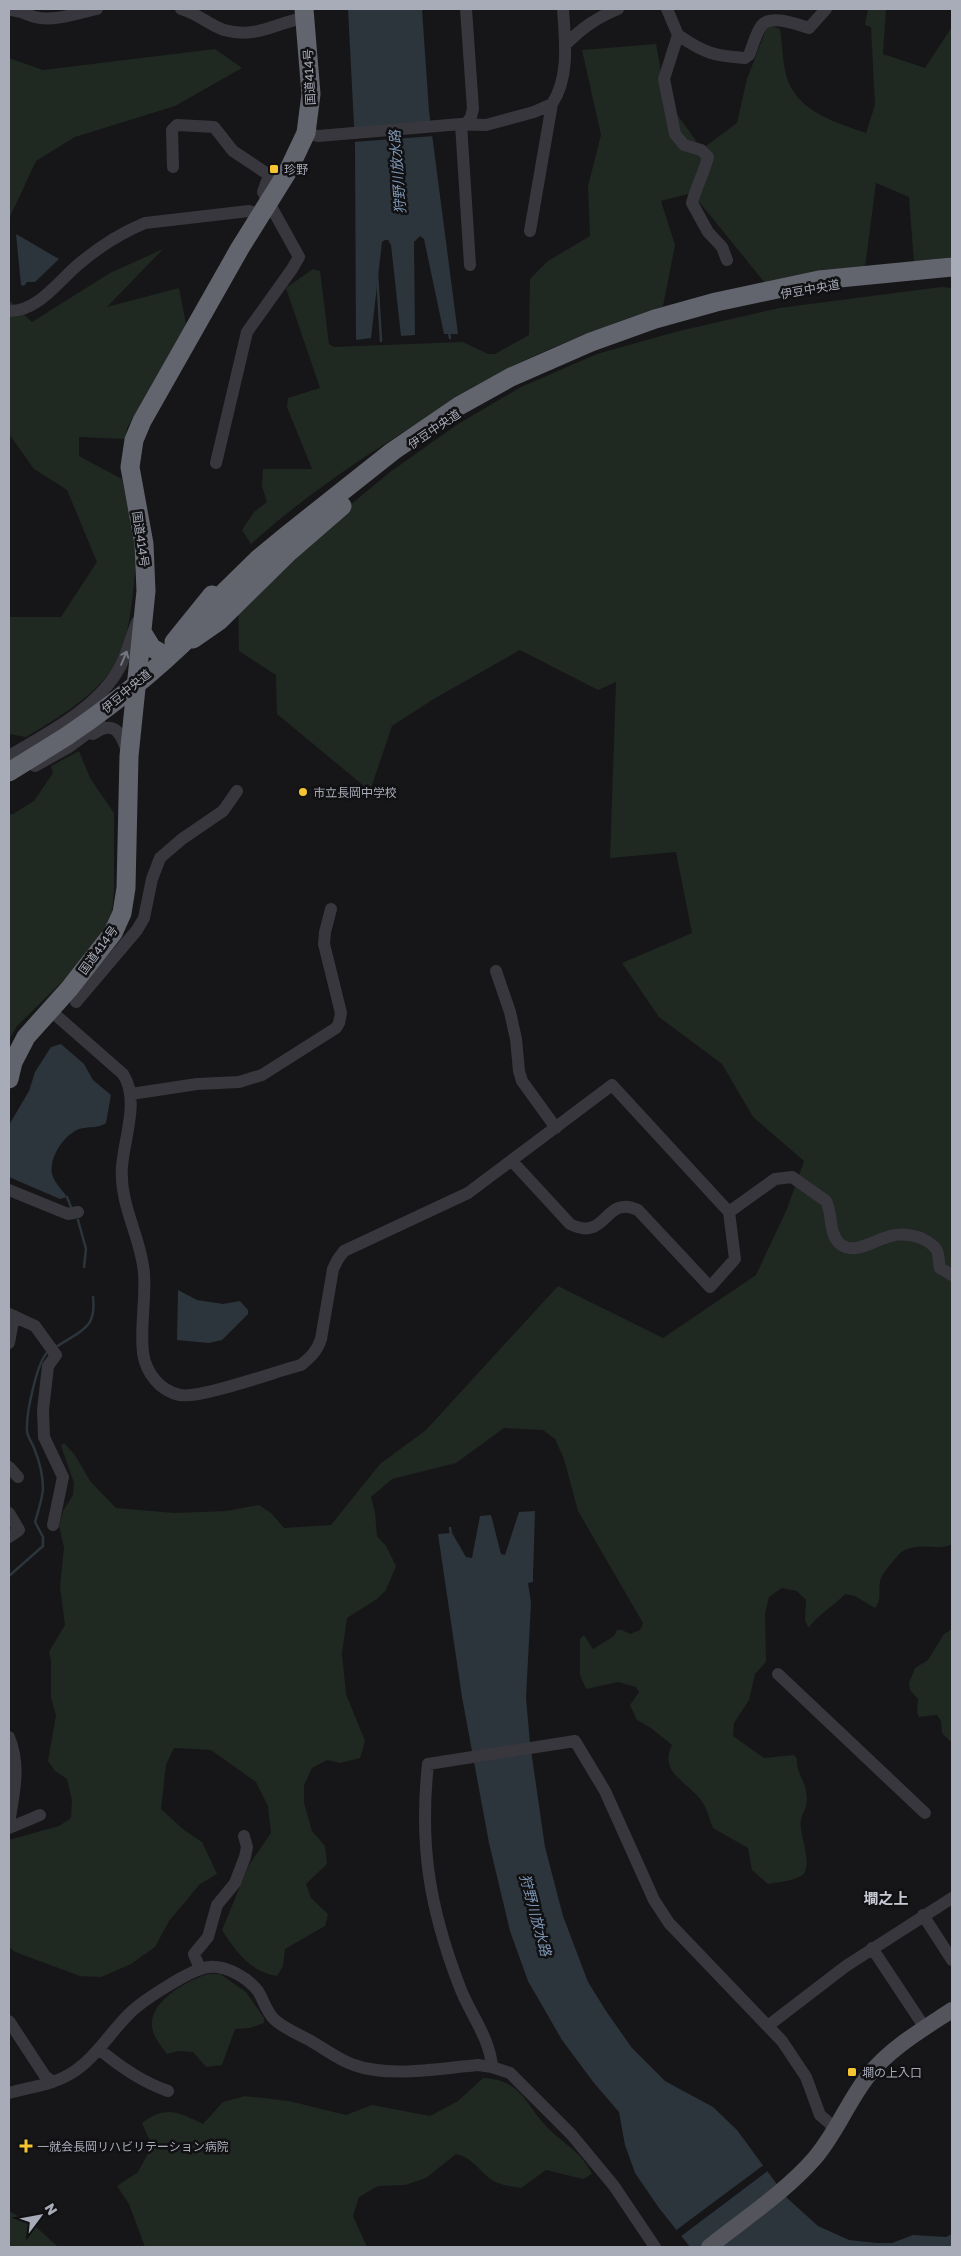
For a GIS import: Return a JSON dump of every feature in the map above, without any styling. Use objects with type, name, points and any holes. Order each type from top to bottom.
[{"type":"highway","name":"国道414号","points":[[9,1079],[13,1062],[26,1038],[113,933],[122,913],[126,888],[129,756],[146,603],[144,544],[130,467],[134,440],[142,421],[264,208],[288,171],[306,134],[311,94],[304,13]]},
{"type":"highway","name":"伊豆中央道","points":[[9,772],[118,698],[191,635],[210,612],[261,562],[392,456],[459,406],[511,377],[591,342],[655,319],[716,302],[820,280],[952,267]]},
{"type":"highway","name":"伊豆中央道","points":[[392,456],[461,411],[513,382],[546,366],[655,324],[710,308],[835,284],[952,273]]},
{"type":"highway","points":[[136,682],[187,627],[216,590],[268,539],[375,460],[392,456]]},
{"type":"highway","points":[[136,682],[219,621],[289,552],[392,456]]},
{"type":"highway","points":[[142,632],[152,648],[161,653]]},
{"type":"highway","name":"伊豆中央道","points":[[9,765],[66,734]]},
{"type":"main road","points":[[709,2247],[785,2187],[816,2157],[876,2066],[925,2028],[952,2010]]},
{"type":"street","points":[[9,10],[19,10],[35,17],[50,18],[97,9]]},
{"type":"street","points":[[182,9],[222,30],[245,33],[261,32],[304,13]]},
{"type":"street","points":[[460,124],[471,117],[473,110],[466,9]]},
{"type":"street","points":[[530,230],[552,104],[561,88],[565,45],[563,9]]},
{"type":"street","points":[[565,45],[584,26],[600,16],[618,9]]},
{"type":"street","points":[[667,9],[678,35],[696,48],[715,56],[745,58],[749,55],[761,26],[768,21],[780,21],[809,28],[826,9]]},
{"type":"street","points":[[678,35],[664,79],[675,134],[684,145],[702,150],[708,157],[692,203],[708,232],[722,247],[727,260]]},
{"type":"street","points":[[306,134],[318,136],[460,124],[486,125],[534,112],[552,104]]},
{"type":"street","points":[[460,124],[470,265]]},
{"type":"street","points":[[173,167],[172,130],[177,125],[214,127],[233,151],[269,175],[263,192],[264,208],[299,256],[292,269],[247,332],[216,463]]},
{"type":"street","points":[[9,312],[17,312],[32,306],[81,262],[132,228],[145,223],[264,208]]},
{"type":"street","points":[[9,781],[66,734],[87,706],[112,680],[121,666],[146,603]]},
{"type":"street","points":[[66,734],[80,714],[136,682]]},
{"type":"street","points":[[9,756],[110,715],[136,682]]},
{"type":"street","points":[[66,734],[108,727],[117,731],[122,736],[129,756]]},
{"type":"street","points":[[76,1002],[137,930],[144,918],[155,868],[160,858],[182,838],[223,811],[237,791]]},
{"type":"street","points":[[131,1094],[197,1084],[248,1080],[262,1075],[336,1028],[341,1013],[324,944],[331,909]]},
{"type":"street","points":[[496,971],[510,1012],[522,1082],[556,1128]]},
{"type":"street","points":[[50,1010],[123,1074],[128,1082],[131,1094],[122,1168],[127,1212],[143,1259],[143,1351],[146,1366],[156,1382],[182,1396],[208,1392],[301,1364],[311,1358],[318,1348],[321,1339],[333,1269],[344,1251],[468,1193],[612,1084],[728,1212],[735,1259],[710,1287],[638,1210],[619,1206],[598,1225],[584,1229],[577,1228],[570,1224],[512,1160]]},
{"type":"street","points":[[728,1212],[775,1179],[792,1177],[826,1201],[829,1207],[833,1232],[836,1239],[845,1247],[855,1248],[892,1235],[913,1236],[932,1244],[937,1250],[940,1268],[952,1275]]},
{"type":"street","points":[[9,1190],[68,1214],[78,1212]]},
{"type":"street","points":[[9,1343],[12,1315],[35,1326],[56,1355],[48,1366],[43,1410],[44,1437],[63,1477],[53,1525]]},
{"type":"street","points":[[9,1467],[18,1477]]},
{"type":"street","points":[[9,1512],[20,1530],[9,1537]]},
{"type":"street","points":[[778,1674],[925,1813]]},
{"type":"street","points":[[9,1737],[15,1753],[16,1767],[9,1823]]},
{"type":"street","points":[[492,2066],[486,2041],[473,2017],[448,1956],[430,1892],[424,1831],[428,1764],[575,1741],[596,1776],[622,1827],[654,1900],[669,1923],[769,2025],[782,2041],[806,2077],[820,2114],[835,2128]]},
{"type":"street","points":[[9,1828],[40,1815]]},
{"type":"street","points":[[200,1969],[194,1954],[208,1937],[217,1905],[235,1883],[247,1847],[244,1836]]},
{"type":"street","points":[[769,2025],[872,1948],[952,1898]]},
{"type":"street","points":[[923,1915],[952,1960]]},
{"type":"street","points":[[872,1948],[925,2028]]},
{"type":"street","points":[[9,2093],[53,2082],[71,2074],[99,2049],[133,2010],[184,1976],[200,1969],[216,1967],[241,1976],[257,1990],[274,2020],[352,2065],[369,2070],[385,2071],[478,2065],[492,2066],[510,2073],[571,2134],[614,2186],[655,2247]]},
{"type":"street","points":[[9,2021],[45,2076],[53,2082]]},
{"type":"street","points":[[99,2049],[136,2076],[168,2091]]},
{"type":"shaded area","points":[[868,9],[886,9],[883,54],[925,68],[952,27],[952,257],[914,262],[909,197],[876,183],[865,267],[765,283],[692,193],[661,201],[675,245],[663,306],[556,346],[485,381],[336,477],[251,544],[242,530],[254,512],[267,502],[262,486],[263,469],[312,469],[287,407],[288,398],[320,388],[286,288],[313,269],[320,271],[329,344],[334,347],[463,342],[488,354],[495,354],[529,335],[530,279],[548,261],[590,236],[588,186],[601,135],[582,50],[656,44],[666,99],[702,149],[737,123],[747,79],[768,24],[780,29],[786,75],[798,98],[824,117],[866,133],[875,105],[871,27],[865,25]]},
{"type":"shaded area","points":[[215,49],[242,68],[175,106],[75,137],[36,161],[9,219],[9,58],[43,70]]},
{"type":"shaded area","points":[[163,249],[107,307],[179,288],[186,324],[127,428],[125,439],[79,437],[79,456],[122,479],[135,545],[136,562],[127,634],[113,668],[78,704],[26,737],[9,734],[9,617],[61,617],[97,562],[67,490],[34,469],[9,434],[9,300],[32,322],[110,273]]},
{"type":"shaded area","points":[[941,287],[952,288],[952,1544],[941,1547],[924,1546],[910,1548],[903,1551],[881,1578],[879,1601],[875,1608],[855,1596],[845,1594],[808,1627],[805,1620],[806,1600],[797,1591],[782,1588],[769,1597],[765,1614],[766,1662],[755,1674],[749,1700],[734,1723],[733,1736],[764,1758],[794,1755],[797,1759],[807,1797],[807,1804],[801,1820],[806,1858],[805,1872],[794,1879],[768,1884],[752,1870],[748,1848],[713,1828],[702,1802],[671,1769],[669,1754],[672,1745],[651,1728],[637,1720],[630,1705],[639,1692],[636,1687],[618,1682],[586,1689],[580,1675],[580,1639],[584,1635],[593,1649],[614,1636],[617,1630],[630,1634],[640,1630],[643,1623],[578,1511],[564,1459],[555,1439],[543,1430],[504,1428],[456,1463],[392,1479],[371,1497],[375,1512],[377,1536],[386,1546],[396,1566],[386,1590],[377,1599],[347,1618],[342,1653],[346,1694],[365,1741],[360,1758],[340,1763],[327,1760],[312,1768],[304,1785],[304,1803],[312,1831],[325,1846],[327,1864],[306,1884],[311,1898],[328,1914],[325,1926],[285,1949],[283,1966],[277,1976],[252,1966],[233,1946],[222,1930],[249,1865],[271,1833],[268,1806],[256,1782],[211,1750],[174,1748],[166,1765],[161,1809],[184,1830],[202,1842],[217,1874],[200,1884],[169,1921],[155,1947],[131,1964],[101,1977],[80,1976],[15,1952],[9,1947],[9,1840],[59,1826],[71,1818],[72,1800],[67,1779],[55,1771],[48,1761],[56,1715],[51,1698],[51,1660],[49,1652],[65,1625],[60,1587],[64,1548],[59,1526],[63,1511],[73,1495],[74,1483],[61,1446],[64,1443],[75,1455],[90,1481],[116,1508],[174,1513],[226,1511],[259,1505],[271,1513],[284,1528],[331,1525],[380,1464],[426,1430],[558,1286],[663,1338],[756,1275],[787,1209],[804,1161],[753,1117],[722,1064],[659,1017],[622,963],[692,933],[676,852],[610,858],[616,682],[598,690],[520,650],[432,700],[392,726],[370,791],[277,714],[276,675],[239,651],[238,598],[390,472],[458,424],[521,387],[597,354],[675,332],[779,308]]},
{"type":"shaded area","points":[[79,751],[90,778],[114,813],[114,892],[112,910],[106,927],[72,972],[17,1026],[9,1040],[9,814],[13,814],[34,801],[53,773],[51,766]]},
{"type":"shaded area","points":[[952,1629],[952,1743],[942,1733],[941,1721],[937,1715],[919,1717],[917,1712],[918,1699],[910,1690],[909,1683],[915,1668],[928,1660],[944,1634]]},
{"type":"shaded area","points":[[208,1974],[220,1974],[246,1992],[264,2018],[264,2023],[250,2028],[235,2029],[222,2065],[206,2067],[193,2052],[178,2051],[167,2054],[152,2027],[153,2018],[163,2000],[190,1981]]},
{"type":"shaded area","points":[[483,2078],[506,2083],[521,2094],[547,2127],[577,2153],[592,2174],[583,2179],[546,2170],[521,2188],[495,2182],[470,2160],[456,2154],[426,2178],[405,2185],[378,2186],[359,2197],[353,2216],[367,2247],[145,2247],[129,2204],[117,2186],[138,2172],[152,2146],[142,2123],[158,2114],[172,2112],[203,2124],[223,2102],[245,2096],[289,2101],[346,2115],[372,2105],[430,2116],[458,2101]]},
{"type":"shaded area","points":[[9,2211],[34,2225],[58,2247],[9,2247]]},
{"type":"water","name":"狩野川放水路","points":[[348,9],[422,9],[429,111],[458,334],[444,334],[424,239],[420,236],[414,242],[415,335],[401,336],[391,245],[388,240],[385,240],[382,242],[371,338],[356,340],[355,145]]},
{"type":"water","points":[[16,234],[59,259],[35,282],[27,282],[24,286],[21,285]]},
{"type":"water","points":[[61,1044],[84,1064],[93,1080],[111,1095],[106,1123],[73,1132],[63,1141],[55,1154],[52,1174],[67,1197],[60,1199],[9,1177],[9,1125],[29,1091],[35,1072],[51,1047]]},
{"type":"water","points":[[178,1290],[197,1300],[223,1304],[240,1301],[248,1310],[248,1314],[222,1340],[209,1343],[177,1340]]},
{"type":"water","name":"狩野川放水路","points":[[535,1511],[533,1582],[528,1583],[531,1603],[526,1698],[530,1743],[545,1847],[563,1916],[588,1982],[632,2048],[665,2081],[713,2107],[737,2130],[787,2198],[818,2226],[849,2240],[877,2243],[892,2243],[913,2235],[946,2237],[952,2234],[952,2247],[690,2247],[659,2208],[635,2173],[625,2145],[619,2112],[594,2083],[562,2040],[528,1981],[510,1931],[489,1843],[462,1697],[438,1534],[452,1533],[466,1557],[472,1558],[480,1516],[491,1515],[501,1554],[505,1555],[519,1512]]},
{"type":"pier","points":[[433,123],[434,136],[353,142],[352,128]]},
{"type":"pier","points":[[765,2164],[769,2170],[680,2237],[675,2231]]},
{"type":"waterway","points":[[377,273],[381,341]]},
{"type":"waterway","points":[[449,332],[450,338]]},
{"type":"waterway","points":[[67,1197],[72,1210]]},
{"type":"waterway","points":[[78,1220],[86,1249],[84,1267]]},
{"type":"waterway","points":[[56,1347],[79,1333],[89,1323],[94,1308],[93,1297]]},
{"type":"waterway","points":[[9,1576],[43,1546],[43,1537],[35,1522],[43,1489],[42,1479],[38,1458],[28,1435],[27,1423],[30,1401],[40,1365],[49,1351]]},
{"type":"waterway","points":[[450,1528],[451,1535]]},
{"type":"place","name":"珍野","points":[[274,169]]},
{"type":"place","name":"市立長岡中学校","points":[[303,792]]},
{"type":"place","name":"墹の上入口","points":[[852,2072]]},
{"type":"place","name":"一就会長岡リハビリテーション病院","points":[[26,2146]]},
{"type":"district","name":"墹之上","points":[[886,1898]]}]
